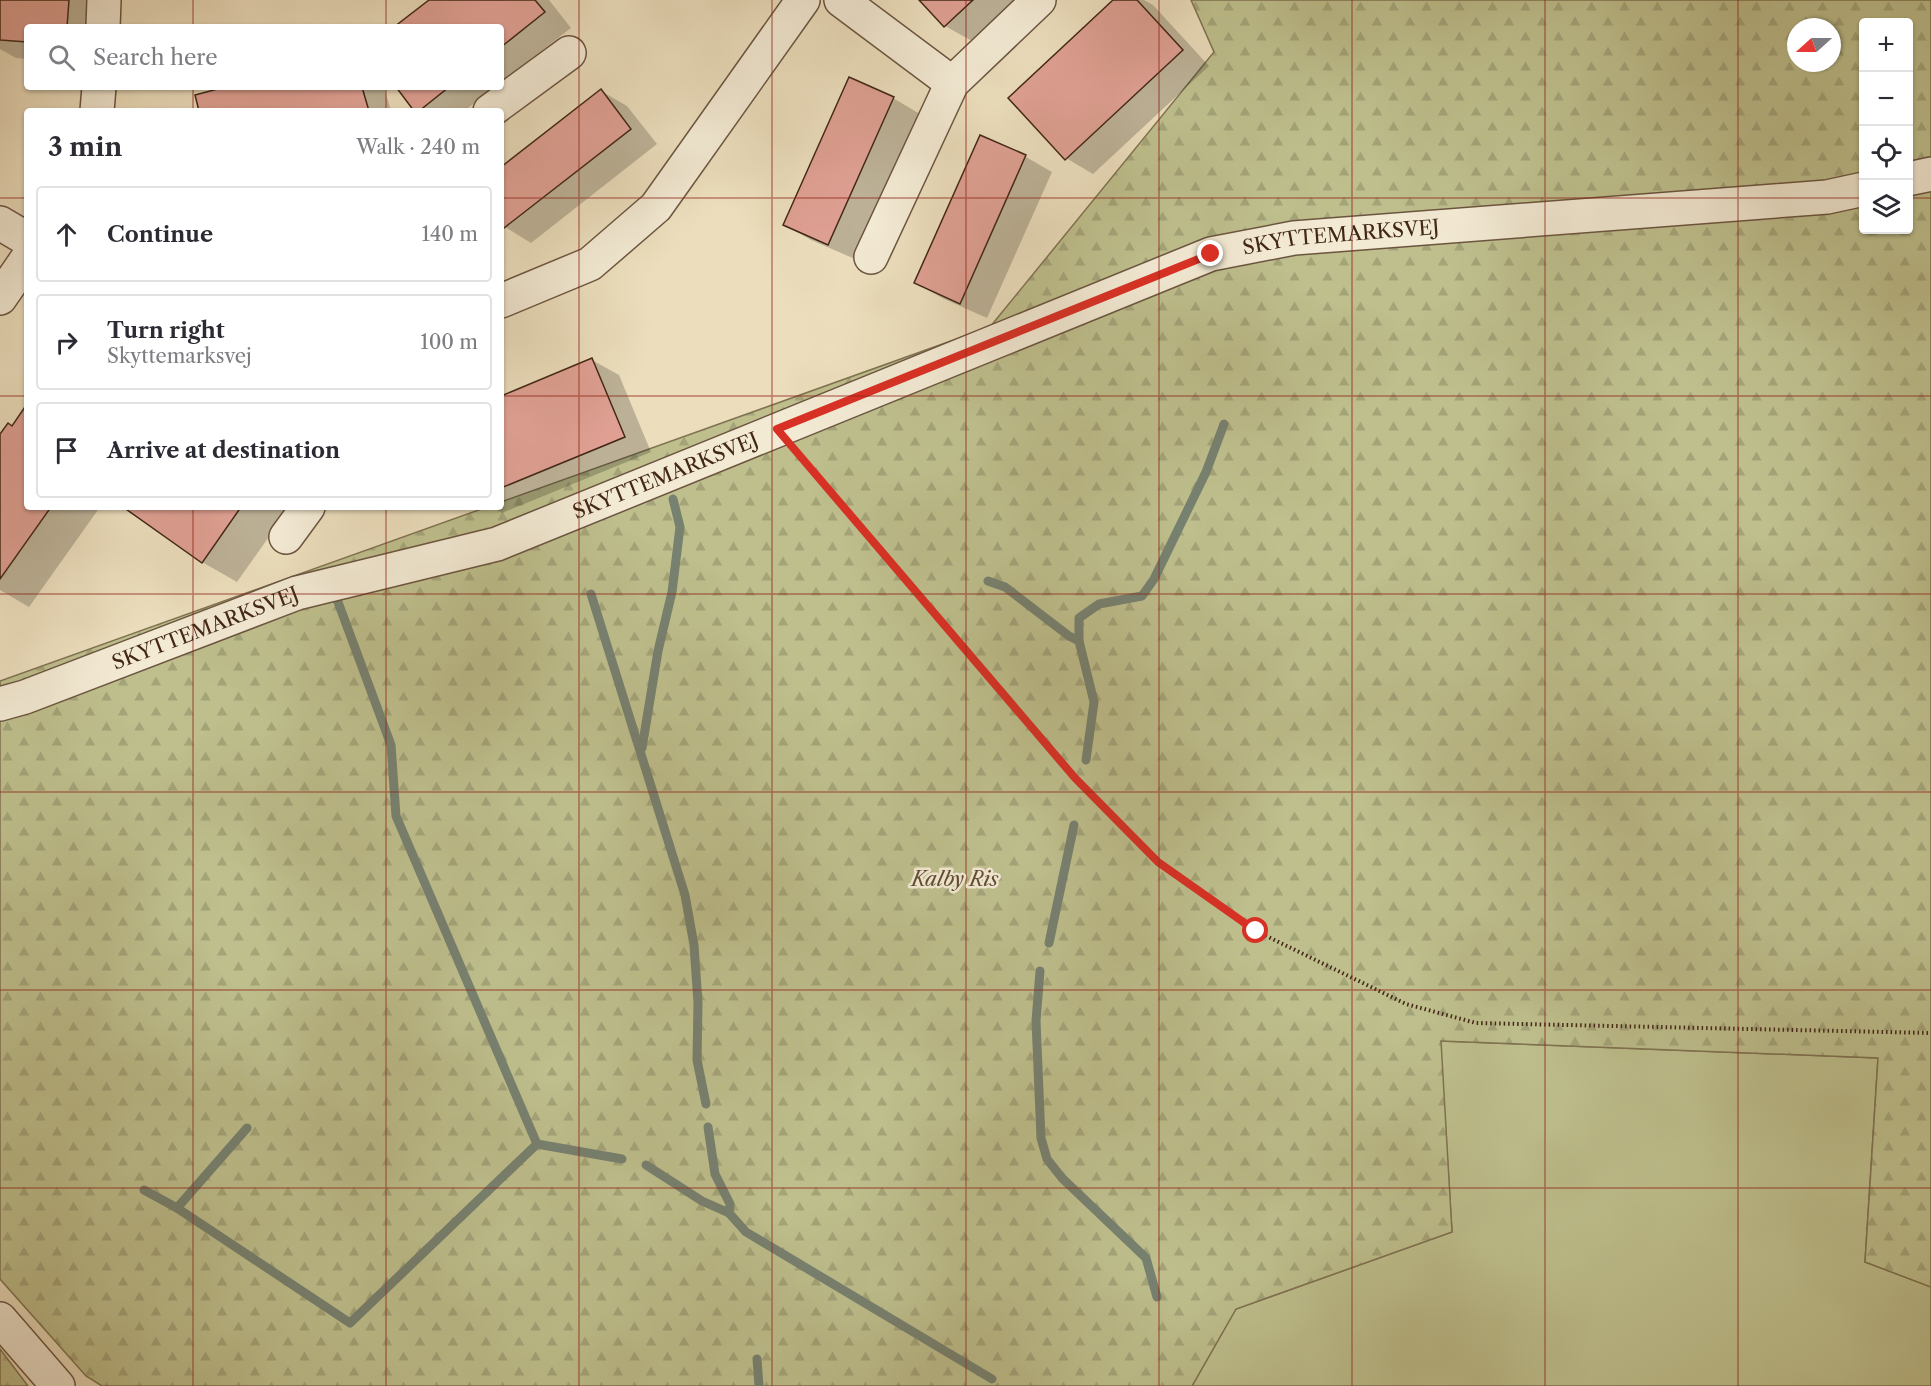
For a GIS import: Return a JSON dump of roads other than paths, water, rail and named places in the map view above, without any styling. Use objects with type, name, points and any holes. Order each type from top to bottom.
[{"type":"street","points":[[103,24],[104,0]]},
{"type":"street","points":[[504,300],[590,264],[656,207],[803,0]]},
{"type":"street","points":[[841,0],[952,83]]},
{"type":"street","points":[[871,256],[952,83],[1039,0]]},
{"type":"street","points":[[494,108],[569,53]]},
{"type":"street","points":[[97,108],[99,90]]},
{"type":"street","points":[[1913,178],[1931,174]]},
{"type":"street","name":"SKYTTEMARKSVEJ","points":[[0,704],[25,697],[297,593],[497,544],[1211,254],[1294,238],[1827,197],[1859,190]]},
{"type":"street","points":[[0,223],[24,237]]},
{"type":"street","points":[[0,298],[24,263]]},
{"type":"street","points":[[286,537],[306,510]]},
{"type":"street","points":[[0,1319],[58,1386]]},
{"type":"waterway","points":[[1086,760],[1094,702],[1079,641],[1079,618],[1099,604],[1142,596],[1154,579],[1206,472],[1224,424]]},
{"type":"waterway","points":[[642,748],[658,651],[672,592],[680,527],[673,499]]},
{"type":"waterway","points":[[988,581],[1005,587],[1069,636],[1079,641]]},
{"type":"waterway","points":[[591,594],[685,895],[694,945],[698,1003],[697,1060],[706,1104]]},
{"type":"waterway","points":[[338,602],[391,745],[396,816],[537,1144],[622,1159]]},
{"type":"waterway","points":[[1049,943],[1074,825]]},
{"type":"waterway","points":[[1040,971],[1036,1021],[1041,1138],[1047,1159],[1062,1178],[1146,1258],[1157,1297]]},
{"type":"waterway","points":[[708,1127],[715,1174],[730,1204],[729,1213]]},
{"type":"waterway","points":[[177,1208],[247,1128]]},
{"type":"waterway","points":[[144,1190],[177,1208],[350,1323],[537,1144]]},
{"type":"waterway","points":[[646,1165],[702,1201],[729,1213],[746,1232],[992,1379]]},
{"type":"waterway","points":[[757,1359],[759,1386]]},
{"type":"park label","name":"Kalby Ris","points":[[955,879]]}]
